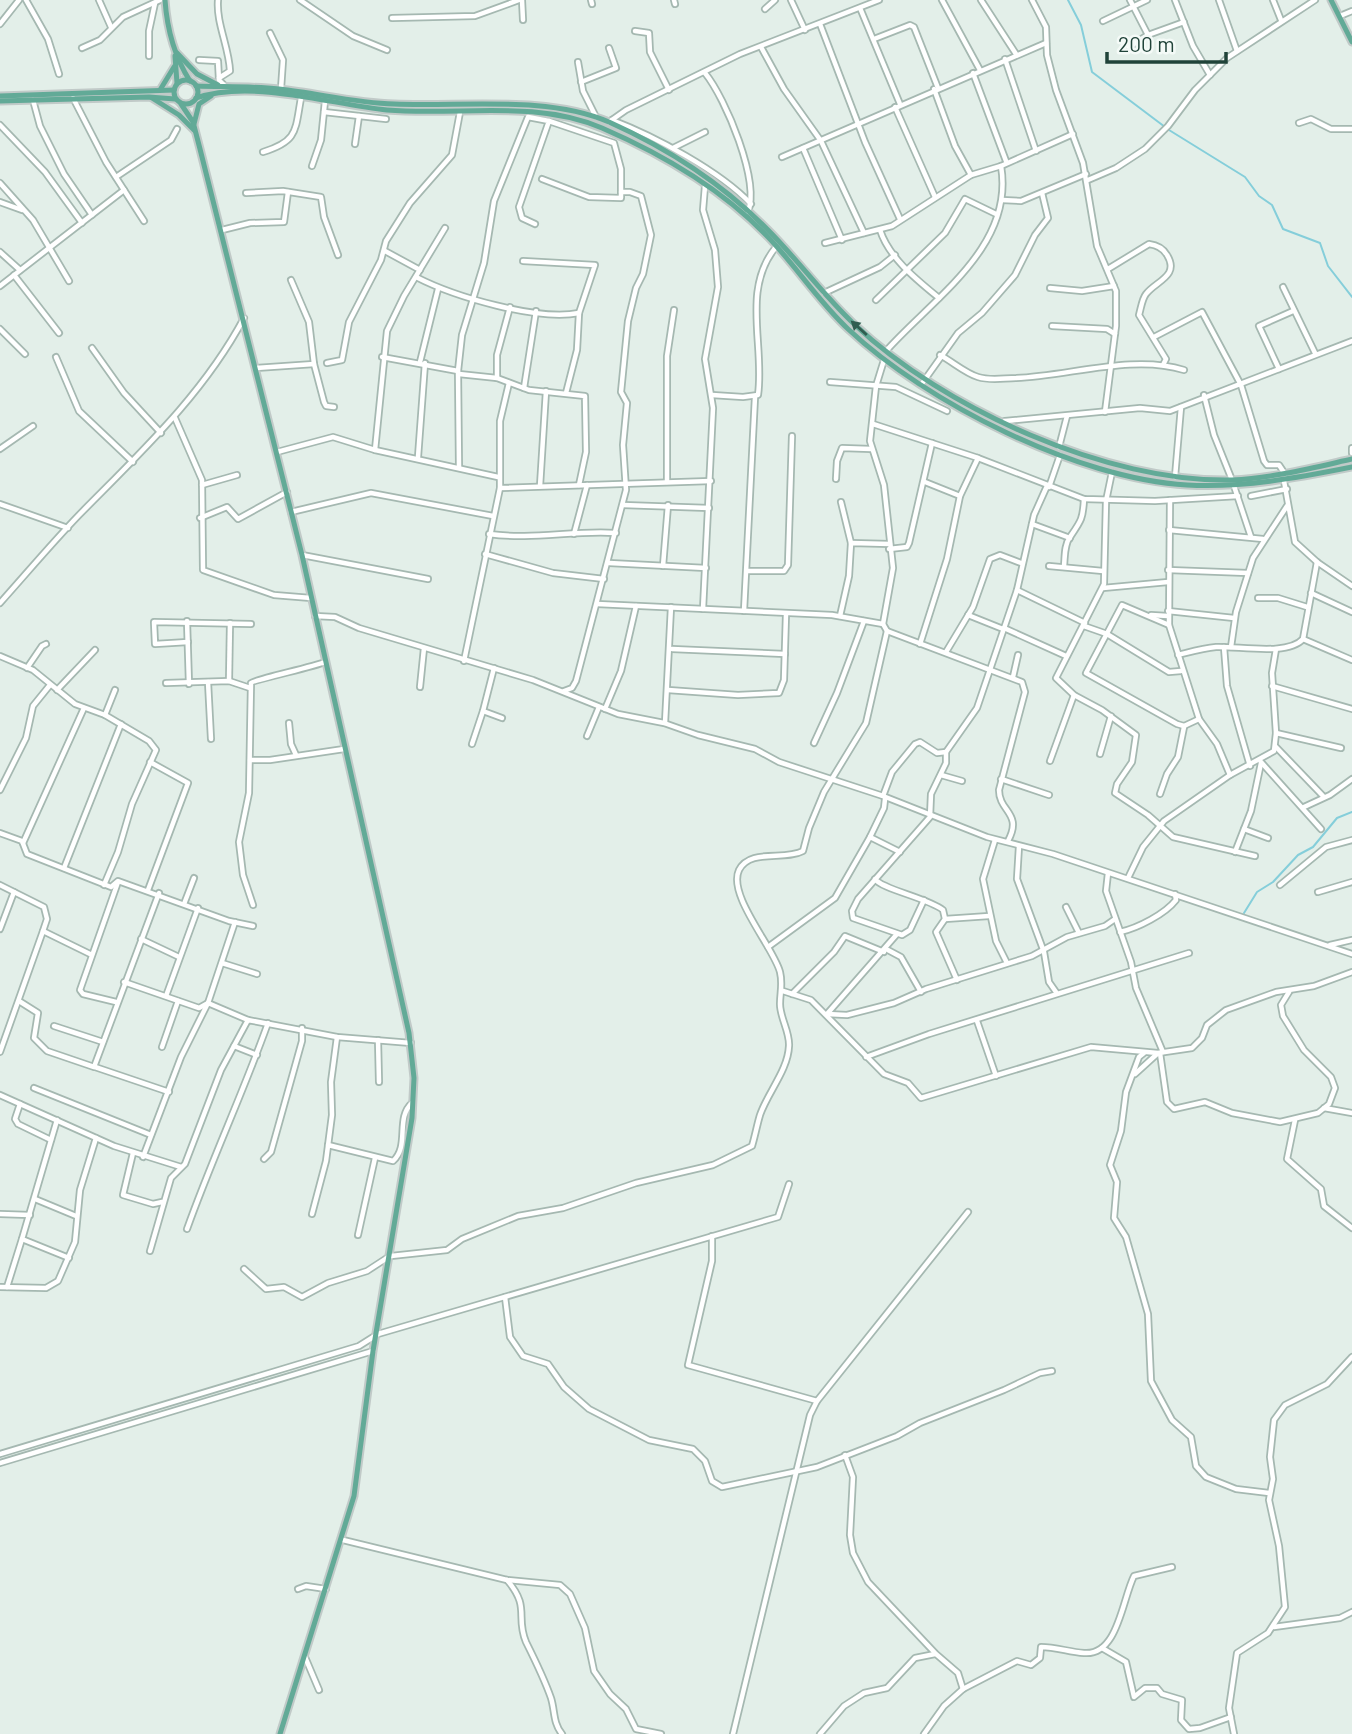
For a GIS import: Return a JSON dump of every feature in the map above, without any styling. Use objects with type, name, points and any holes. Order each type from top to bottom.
[{"type":"main road","points":[[1331,0],[1352,42]]},
{"type":"main road","points":[[160,1],[175,51],[190,81],[196,86],[281,89],[389,104],[551,106],[610,121],[672,155],[725,191],[824,293],[923,382],[1059,447],[1130,469],[1233,483]]},
{"type":"main road","points":[[175,51],[175,99]]},
{"type":"main road","points":[[175,51],[197,74],[223,86]]},
{"type":"main road","points":[[160,90],[176,65]]},
{"type":"main road","points":[[0,96],[160,90],[190,81]]},
{"type":"main road","points":[[194,127],[196,86]]},
{"type":"main road","points":[[194,127],[199,104],[217,93]]},
{"type":"main road","points":[[181,104],[217,93],[302,98],[384,109],[538,111],[575,118],[640,146],[705,186],[759,228],[836,318],[884,360],[1060,456],[1112,472],[1183,485],[1284,478],[1352,467]]},
{"type":"main road","points":[[149,97],[168,106],[194,127]]},
{"type":"main road","points":[[0,102],[73,98],[175,99],[181,104],[194,127],[302,555],[411,1042],[413,1102],[391,1255],[373,1351],[354,1496],[343,1540],[280,1734]]},
{"type":"main road","points":[[1284,478],[1352,459]]},
{"type":"street","points":[[0,24],[12,2],[19,0]]},
{"type":"street","points":[[26,0],[47,39],[59,74]]},
{"type":"street","points":[[99,0],[111,27]]},
{"type":"street","points":[[218,0],[218,15],[230,67],[228,74],[219,78]]},
{"type":"street","points":[[300,0],[353,36],[387,50]]},
{"type":"street","points":[[392,18],[475,16],[520,0],[523,20]]},
{"type":"street","points":[[765,9],[775,0]]},
{"type":"street","points":[[791,0],[805,30]]},
{"type":"street","points":[[610,121],[740,54],[879,0]]},
{"type":"street","points":[[942,0],[980,70]]},
{"type":"street","points":[[981,0],[1016,54]]},
{"type":"street","points":[[1031,0],[1046,27],[1046,43],[1056,90],[1087,177],[1097,246],[1114,286],[1118,305],[1105,412]]},
{"type":"street","points":[[1130,0],[1148,35]]},
{"type":"street","points":[[1103,21],[1147,0]]},
{"type":"street","points":[[1175,0],[1193,46],[1210,75]]},
{"type":"street","points":[[1219,0],[1237,51]]},
{"type":"street","points":[[1273,0],[1281,20]]},
{"type":"street","points":[[1002,200],[1021,201],[1087,177],[1139,154],[1166,128],[1210,75],[1237,51],[1315,0]]},
{"type":"street","points":[[82,48],[100,40],[122,16],[160,1]]},
{"type":"street","points":[[149,56],[149,31],[160,1]]},
{"type":"street","points":[[860,8],[935,197]]},
{"type":"street","points":[[1340,16],[1352,11]]},
{"type":"street","points":[[1129,47],[1148,35],[1184,22]]},
{"type":"street","points":[[820,24],[900,219]]},
{"type":"street","points":[[874,39],[910,25],[914,27],[955,146],[971,175]]},
{"type":"street","points":[[635,31],[649,33],[650,52],[669,90]]},
{"type":"street","points":[[270,33],[283,60],[281,89]]},
{"type":"street","points":[[782,157],[936,88],[1046,43]]},
{"type":"street","points":[[761,47],[784,89],[821,141],[864,233]]},
{"type":"street","points":[[581,82],[616,68],[609,48]]},
{"type":"street","points":[[1004,59],[1036,150]]},
{"type":"street","points":[[199,60],[218,61],[219,78],[223,86]]},
{"type":"street","points":[[578,62],[581,82],[596,117]]},
{"type":"street","points":[[705,73],[722,95],[733,119],[753,192],[748,212]]},
{"type":"street","points":[[886,351],[970,268],[1002,200],[1004,164],[973,73]]},
{"type":"street","points":[[73,98],[116,177],[144,221]]},
{"type":"street","points":[[263,152],[285,145],[292,139],[302,98]]},
{"type":"street","points":[[33,100],[40,126],[64,173],[92,215]]},
{"type":"street","points":[[312,166],[321,140],[325,101]]},
{"type":"street","points":[[327,363],[342,360],[349,321],[385,251],[386,241],[406,210],[452,155],[460,112]]},
{"type":"street","points":[[324,113],[386,119]]},
{"type":"street","points":[[355,144],[359,116]]},
{"type":"street","points":[[459,467],[459,372],[462,335],[484,263],[494,201],[524,120],[528,117],[549,121],[614,143],[621,169],[621,192],[619,200],[594,198],[542,178]]},
{"type":"street","points":[[1299,123],[1311,120],[1331,129],[1352,129]]},
{"type":"street","points":[[535,224],[523,218],[519,207],[549,121]]},
{"type":"street","points":[[610,121],[673,148],[741,193],[751,204]]},
{"type":"street","points":[[0,125],[45,172],[82,223]]},
{"type":"street","points":[[116,177],[171,140],[177,129]]},
{"type":"street","points":[[673,148],[705,132]]},
{"type":"street","points":[[825,243],[880,230],[971,175],[1004,164],[1073,134]]},
{"type":"street","points":[[803,148],[842,240]]},
{"type":"street","points":[[0,183],[50,247],[69,281]]},
{"type":"street","points":[[703,609],[710,508],[712,395],[705,359],[717,306],[717,267],[703,210],[705,186]]},
{"type":"street","points":[[0,286],[124,190]]},
{"type":"street","points":[[247,192],[288,192],[321,197],[324,216],[338,255]]},
{"type":"street","points":[[222,230],[250,223],[284,222],[288,192]]},
{"type":"street","points":[[564,691],[572,688],[576,681],[626,490],[627,403],[621,392],[628,321],[636,288],[643,274],[651,235],[640,197],[621,192]]},
{"type":"street","points":[[923,382],[940,355],[1015,275],[1035,234],[1048,218],[1042,193]]},
{"type":"street","points":[[876,300],[945,233],[965,199],[996,214]]},
{"type":"street","points":[[0,202],[24,211]]},
{"type":"street","points":[[375,450],[382,357],[391,323],[445,228]]},
{"type":"street","points":[[880,230],[907,269],[939,298]]},
{"type":"street","points":[[1108,270],[1149,244],[1156,245],[1168,256],[1170,268],[1167,279],[1146,293],[1139,313],[1165,355],[1163,365]]},
{"type":"street","points":[[744,611],[755,397],[759,393],[756,293],[766,262],[776,247]]},
{"type":"street","points":[[385,251],[420,270]]},
{"type":"street","points":[[0,252],[20,270]]},
{"type":"street","points":[[824,293],[880,267],[895,255]]},
{"type":"street","points":[[523,261],[595,265],[579,313],[577,350],[566,393]]},
{"type":"street","points":[[14,275],[59,333]]},
{"type":"street","points":[[416,277],[438,289],[472,300],[536,312],[579,313]]},
{"type":"street","points":[[291,280],[309,322],[314,364],[324,405],[334,407]]},
{"type":"street","points":[[1051,288],[1082,291],[1114,286]]},
{"type":"street","points":[[1283,287],[1315,353]]},
{"type":"street","points":[[418,457],[423,362],[438,289]]},
{"type":"street","points":[[497,378],[499,346],[510,307]]},
{"type":"street","points":[[667,482],[667,356],[674,310]]},
{"type":"street","points":[[1279,369],[1259,326],[1293,311]]},
{"type":"street","points":[[523,386],[536,312]]},
{"type":"street","points":[[1154,337],[1202,312],[1241,385],[1264,461],[1267,465],[1279,465],[1287,489],[1287,506],[1295,542],[1317,562],[1352,586]]},
{"type":"street","points":[[0,603],[175,417],[228,345],[244,317]]},
{"type":"street","points":[[1052,326],[1108,329],[1115,334]]},
{"type":"street","points":[[0,329],[25,354]]},
{"type":"street","points":[[1005,421],[1140,408],[1164,411],[1241,385],[1315,353],[1352,341]]},
{"type":"street","points":[[92,348],[124,393],[161,433]]},
{"type":"street","points":[[940,355],[976,376],[998,379],[1163,365],[1184,370]]},
{"type":"street","points":[[56,357],[79,411],[133,462]]},
{"type":"street","points":[[382,357],[423,362],[546,391],[586,397],[586,452],[579,485]]},
{"type":"street","points":[[884,360],[876,386],[871,449],[884,485],[893,578],[883,624],[887,631],[1022,682],[1025,692],[1001,779],[999,797],[1013,821],[1013,831],[1007,841]]},
{"type":"street","points":[[256,368],[314,364]]},
{"type":"street","points":[[830,382],[895,387],[947,411]]},
{"type":"street","points":[[464,661],[500,488],[500,421],[509,383]]},
{"type":"street","points":[[540,486],[546,391]]},
{"type":"street","points":[[712,395],[755,397]]},
{"type":"street","points":[[1205,395],[1214,435],[1251,537]]},
{"type":"street","points":[[1175,477],[1181,407]]},
{"type":"street","points":[[1059,447],[1068,416]]},
{"type":"street","points":[[175,417],[202,485],[200,518],[203,570],[274,595],[311,598]]},
{"type":"street","points":[[873,424],[978,458],[1084,499],[1170,500],[1238,496]]},
{"type":"street","points":[[0,449],[33,426]]},
{"type":"street","points":[[748,570],[784,571],[788,565],[792,436]]},
{"type":"street","points":[[276,452],[329,437],[498,477]]},
{"type":"street","points":[[851,543],[890,547],[908,545],[925,482],[932,443]]},
{"type":"street","points":[[836,479],[837,461],[842,448],[871,449]]},
{"type":"street","points":[[924,900],[910,929],[902,935],[853,918],[852,911],[858,899],[931,814],[930,798],[941,775],[946,752],[977,708],[1017,590],[1020,561],[1032,524],[1060,456]]},
{"type":"street","points":[[920,644],[947,559],[960,496],[978,458]]},
{"type":"street","points":[[1112,472],[1106,501],[1102,588],[1056,678],[1073,695],[1111,716],[1137,736],[1132,762],[1117,784],[1115,793],[1173,837],[1255,856]]},
{"type":"street","points":[[202,485],[237,475]]},
{"type":"street","points":[[500,488],[711,481]]},
{"type":"street","points":[[925,482],[960,496]]},
{"type":"street","points":[[574,534],[587,485]]},
{"type":"street","points":[[1251,496],[1287,489]]},
{"type":"street","points":[[200,518],[227,507],[238,519],[287,492]]},
{"type":"street","points":[[291,512],[370,493],[493,516]]},
{"type":"street","points":[[1064,566],[1070,538],[1079,528],[1084,499]]},
{"type":"street","points":[[1170,500],[1169,625],[1181,670],[1199,719],[1217,744],[1230,775]]},
{"type":"street","points":[[840,616],[849,576],[851,543],[841,502]]},
{"type":"street","points":[[0,504],[68,528]]},
{"type":"street","points":[[623,505],[710,508]]},
{"type":"street","points":[[663,566],[668,505]]},
{"type":"street","points":[[1231,647],[1234,618],[1248,573],[1263,539],[1287,506]]},
{"type":"street","points":[[1032,524],[1070,538]]},
{"type":"street","points":[[1169,530],[1263,539]]},
{"type":"street","points":[[489,534],[525,538],[616,533]]},
{"type":"street","points":[[485,554],[553,573],[604,579]]},
{"type":"street","points":[[302,555],[428,579]]},
{"type":"street","points":[[946,652],[968,615],[990,559],[1000,555],[1020,561]]},
{"type":"street","points":[[1178,655],[1224,647],[1292,647],[1303,639],[1317,562]]},
{"type":"street","points":[[609,563],[706,568]]},
{"type":"street","points":[[1049,566],[1103,571]]},
{"type":"street","points":[[1168,570],[1248,573]]},
{"type":"street","points":[[1102,588],[1168,582]]},
{"type":"street","points":[[1017,590],[1107,634],[1163,668],[1176,674],[1181,670]]},
{"type":"street","points":[[1311,593],[1352,612]]},
{"type":"street","points":[[1258,598],[1278,598],[1307,607]]},
{"type":"street","points":[[597,604],[840,616],[883,624]]},
{"type":"street","points":[[1169,625],[1122,605],[1085,672],[1087,676],[1166,720],[1184,726],[1199,719]]},
{"type":"street","points":[[587,736],[621,671],[636,606]]},
{"type":"street","points":[[665,723],[671,649],[671,607]]},
{"type":"street","points":[[1150,615],[1168,613],[1234,618]]},
{"type":"street","points":[[668,690],[738,695],[776,694],[783,687],[786,614]]},
{"type":"street","points":[[968,615],[1066,656]]},
{"type":"street","points":[[315,616],[335,617],[359,628],[494,668],[564,691],[618,715],[665,723],[698,735],[755,749],[779,762],[884,797],[995,840],[1007,841],[1130,878],[1352,954]]},
{"type":"street","points":[[187,621],[189,684]]},
{"type":"street","points":[[814,743],[837,693],[864,621]]},
{"type":"street","points":[[187,642],[153,642],[154,622],[251,624]]},
{"type":"street","points":[[229,681],[230,623]]},
{"type":"street","points":[[786,994],[776,959],[738,886],[738,874],[744,863],[754,858],[790,855],[803,851],[809,828],[832,780],[866,723],[887,631]]},
{"type":"street","points":[[1303,639],[1352,660]]},
{"type":"street","points":[[27,668],[46,644]]},
{"type":"street","points":[[1224,647],[1227,686],[1250,766]]},
{"type":"street","points":[[419,687],[424,648]]},
{"type":"street","points":[[671,649],[785,654]]},
{"type":"street","points":[[1130,878],[1143,847],[1159,826],[1230,775],[1261,762],[1276,747],[1272,686],[1276,649]]},
{"type":"street","points":[[57,690],[95,650]]},
{"type":"street","points":[[1013,677],[1018,654]]},
{"type":"street","points":[[0,656],[27,668],[84,708],[121,724],[153,745],[156,750],[132,804],[118,852],[104,885]]},
{"type":"street","points":[[253,905],[240,855],[241,827],[249,793],[250,688],[253,679],[286,675],[325,662]]},
{"type":"street","points":[[472,744],[494,668]]},
{"type":"street","points":[[166,683],[229,681],[250,688]]},
{"type":"street","points":[[208,682],[211,739]]},
{"type":"street","points":[[0,790],[26,738],[33,706],[50,685]]},
{"type":"street","points":[[1272,686],[1351,708],[1352,701]]},
{"type":"street","points":[[105,715],[115,690]]},
{"type":"street","points":[[1050,761],[1073,695]]},
{"type":"street","points":[[84,708],[23,843],[27,854],[104,885],[111,887],[118,881]]},
{"type":"street","points":[[483,711],[502,718]]},
{"type":"street","points":[[1100,754],[1111,716]]},
{"type":"street","points":[[289,723],[290,744],[296,755]]},
{"type":"street","points":[[64,868],[121,724]]},
{"type":"street","points":[[1160,794],[1178,757],[1184,726]]},
{"type":"street","points":[[1276,733],[1341,748]]},
{"type":"street","points":[[768,947],[835,898],[884,808],[884,797],[892,772],[915,744],[920,742],[937,753],[946,752]]},
{"type":"street","points":[[1276,747],[1323,796]]},
{"type":"street","points":[[250,760],[270,760],[344,749]]},
{"type":"street","points":[[148,890],[188,783],[150,762]]},
{"type":"street","points":[[1261,762],[1321,829]]},
{"type":"street","points":[[1235,852],[1244,829],[1261,762]]},
{"type":"street","points":[[941,775],[962,781]]},
{"type":"street","points":[[1001,779],[1049,794]]},
{"type":"street","points":[[1304,807],[1330,795],[1352,779]]},
{"type":"street","points":[[1244,829],[1268,838]]},
{"type":"street","points":[[0,833],[23,843]]},
{"type":"street","points":[[870,837],[900,852]]},
{"type":"street","points":[[995,840],[983,873],[989,916],[998,947],[1007,963]]},
{"type":"street","points":[[1280,885],[1326,847],[1352,840]]},
{"type":"street","points":[[1020,846],[1017,878],[1049,982],[1057,993]]},
{"type":"street","points":[[1108,873],[1106,891],[1160,1053],[1167,1102],[1174,1109],[1205,1102],[1233,1113],[1275,1122],[1295,1120],[1318,1113],[1324,1108],[1334,1096],[1334,1083],[1321,1065],[1304,1051],[1283,1016],[1282,1000],[1290,991]]},
{"type":"street","points":[[184,904],[194,877]]},
{"type":"street","points":[[875,879],[881,886],[924,900],[943,910],[945,919],[936,932],[957,980]]},
{"type":"street","points":[[118,881],[253,926]]},
{"type":"street","points":[[116,1002],[80,993],[90,954],[118,881]]},
{"type":"street","points":[[1318,892],[1352,882]]},
{"type":"street","points":[[0,886],[46,909],[43,931],[0,1052]]},
{"type":"street","points":[[0,929],[14,892]]},
{"type":"street","points":[[94,1067],[116,1002],[159,893]]},
{"type":"street","points":[[1120,932],[1136,927],[1171,906],[1176,900],[1175,894]]},
{"type":"street","points":[[1066,907],[1079,933]]},
{"type":"street","points":[[166,997],[198,908]]},
{"type":"street","points":[[945,919],[989,916]]},
{"type":"street","points":[[827,1014],[847,1015],[957,980],[1041,951],[1067,937],[1105,926],[1115,919]]},
{"type":"street","points":[[143,1157],[187,1042],[208,1003],[235,922]]},
{"type":"street","points":[[43,931],[90,954]]},
{"type":"street","points":[[827,1014],[885,951],[897,934]]},
{"type":"street","points":[[244,1269],[266,1289],[284,1287],[302,1297],[328,1283],[346,1279],[382,1263],[391,1255],[414,1256],[447,1250],[462,1240],[518,1216],[563,1208],[636,1183],[713,1165],[749,1149],[789,1048],[780,1004],[786,994],[835,952],[845,936],[851,936],[901,957],[917,992]]},
{"type":"street","points":[[141,939],[179,957]]},
{"type":"street","points":[[1330,945],[1352,940]]},
{"type":"street","points":[[866,1057],[929,1034],[1189,953]]},
{"type":"street","points":[[222,962],[257,974]]},
{"type":"street","points":[[786,994],[806,997],[827,1014],[884,1074],[908,1083],[922,1098],[1091,1047],[1145,1053],[1195,1047],[1207,1025],[1226,1010],[1276,992],[1314,986],[1352,972]]},
{"type":"street","points":[[124,982],[199,1007],[208,1003],[248,1020],[302,1028],[337,1037],[411,1042]]},
{"type":"street","points":[[19,1001],[38,1013],[34,1038],[47,1051],[169,1093]]},
{"type":"street","points":[[162,1047],[178,1001]]},
{"type":"street","points":[[150,1251],[171,1178],[182,1167],[221,1070],[248,1020]]},
{"type":"street","points":[[977,1021],[996,1076]]},
{"type":"street","points":[[187,1229],[219,1140],[232,1118],[268,1023]]},
{"type":"street","points":[[54,1026],[104,1042]]},
{"type":"street","points":[[264,1159],[271,1152],[302,1041],[302,1028]]},
{"type":"street","points":[[312,1214],[328,1144],[337,1037]]},
{"type":"street","points":[[378,1040],[379,1082]]},
{"type":"street","points":[[234,1046],[257,1055]]},
{"type":"street","points":[[1135,1051],[1139,1057]]},
{"type":"street","points":[[1145,1053],[1139,1057],[1132,1078],[1110,1165],[1117,1182],[1114,1219],[1126,1237],[1149,1314],[1152,1381],[1172,1420],[1192,1437],[1194,1460],[1200,1472],[1211,1481],[1236,1489],[1269,1493]]},
{"type":"street","points":[[1132,1078],[1160,1053]]},
{"type":"street","points":[[34,1088],[151,1135]]},
{"type":"street","points":[[0,1095],[143,1157],[182,1167]]},
{"type":"street","points":[[328,1144],[390,1161],[397,1157],[403,1137],[404,1115],[413,1102]]},
{"type":"street","points":[[20,1104],[15,1119],[18,1124],[52,1140]]},
{"type":"street","points":[[1324,1108],[1352,1113]]},
{"type":"street","points":[[7,1287],[57,1120]]},
{"type":"street","points":[[1295,1120],[1287,1159],[1321,1189],[1324,1206],[1352,1228]]},
{"type":"street","points":[[0,1287],[53,1285],[58,1282],[69,1258],[78,1227],[80,1190],[96,1138]]},
{"type":"street","points":[[133,1153],[123,1195],[153,1203],[163,1202]]},
{"type":"street","points":[[358,1235],[375,1158]]},
{"type":"street","points":[[0,1454],[359,1346],[378,1334],[778,1217],[789,1184]]},
{"type":"street","points":[[35,1199],[77,1216]]},
{"type":"street","points":[[733,1734],[799,1470],[810,1415],[817,1401],[968,1212]]},
{"type":"street","points":[[0,1214],[30,1215]]},
{"type":"street","points":[[712,1236],[712,1261],[688,1366],[817,1401]]},
{"type":"street","points":[[22,1239],[69,1258]]},
{"type":"street","points":[[382,1263],[389,1266]]},
{"type":"street","points":[[505,1297],[510,1337],[523,1356],[548,1364],[564,1387],[589,1409],[649,1440],[693,1449],[705,1461],[716,1485],[722,1487],[817,1467],[1004,1391],[1040,1373],[1052,1371]]},
{"type":"street","points":[[0,1463],[373,1351]]},
{"type":"street","points":[[324,1356],[328,1366]]},
{"type":"street","points":[[1234,1734],[1230,1695],[1237,1653],[1274,1627],[1283,1613],[1285,1598],[1269,1493],[1273,1479],[1270,1457],[1274,1420],[1285,1405],[1327,1384],[1352,1357]]},
{"type":"street","points":[[845,1455],[853,1477],[850,1535],[853,1553],[868,1582],[936,1654],[958,1673],[963,1689]]},
{"type":"street","points":[[343,1540],[507,1580],[560,1585],[568,1591],[585,1628],[594,1671],[626,1709],[636,1729],[660,1734]]},
{"type":"street","points":[[924,1734],[944,1706],[963,1689],[1017,1661],[1031,1665],[1040,1658],[1041,1647],[1059,1647],[1083,1653],[1102,1648],[1116,1631],[1119,1611],[1134,1576],[1172,1567]]},
{"type":"street","points":[[507,1580],[518,1593],[524,1607],[526,1641],[551,1699],[556,1727],[562,1734]]},
{"type":"street","points":[[298,1589],[306,1586],[327,1589]]},
{"type":"street","points":[[1274,1627],[1328,1617],[1340,1618],[1352,1612]]},
{"type":"street","points":[[1102,1648],[1126,1662],[1129,1686],[1134,1697],[1145,1688],[1157,1688],[1162,1694],[1182,1700],[1181,1720],[1189,1729],[1231,1717]]},
{"type":"street","points":[[820,1734],[844,1706],[864,1693],[887,1688],[915,1658],[936,1654]]},
{"type":"street","points":[[305,1657],[319,1690]]},
{"type":"waterway","points":[[1068,0],[1081,25],[1092,72],[1169,130],[1245,177],[1259,196],[1272,205],[1283,229],[1320,243],[1328,266],[1352,297]]},
{"type":"waterway","points":[[1244,913],[1257,892],[1273,882],[1298,855],[1313,847],[1337,818],[1352,812]]}]
